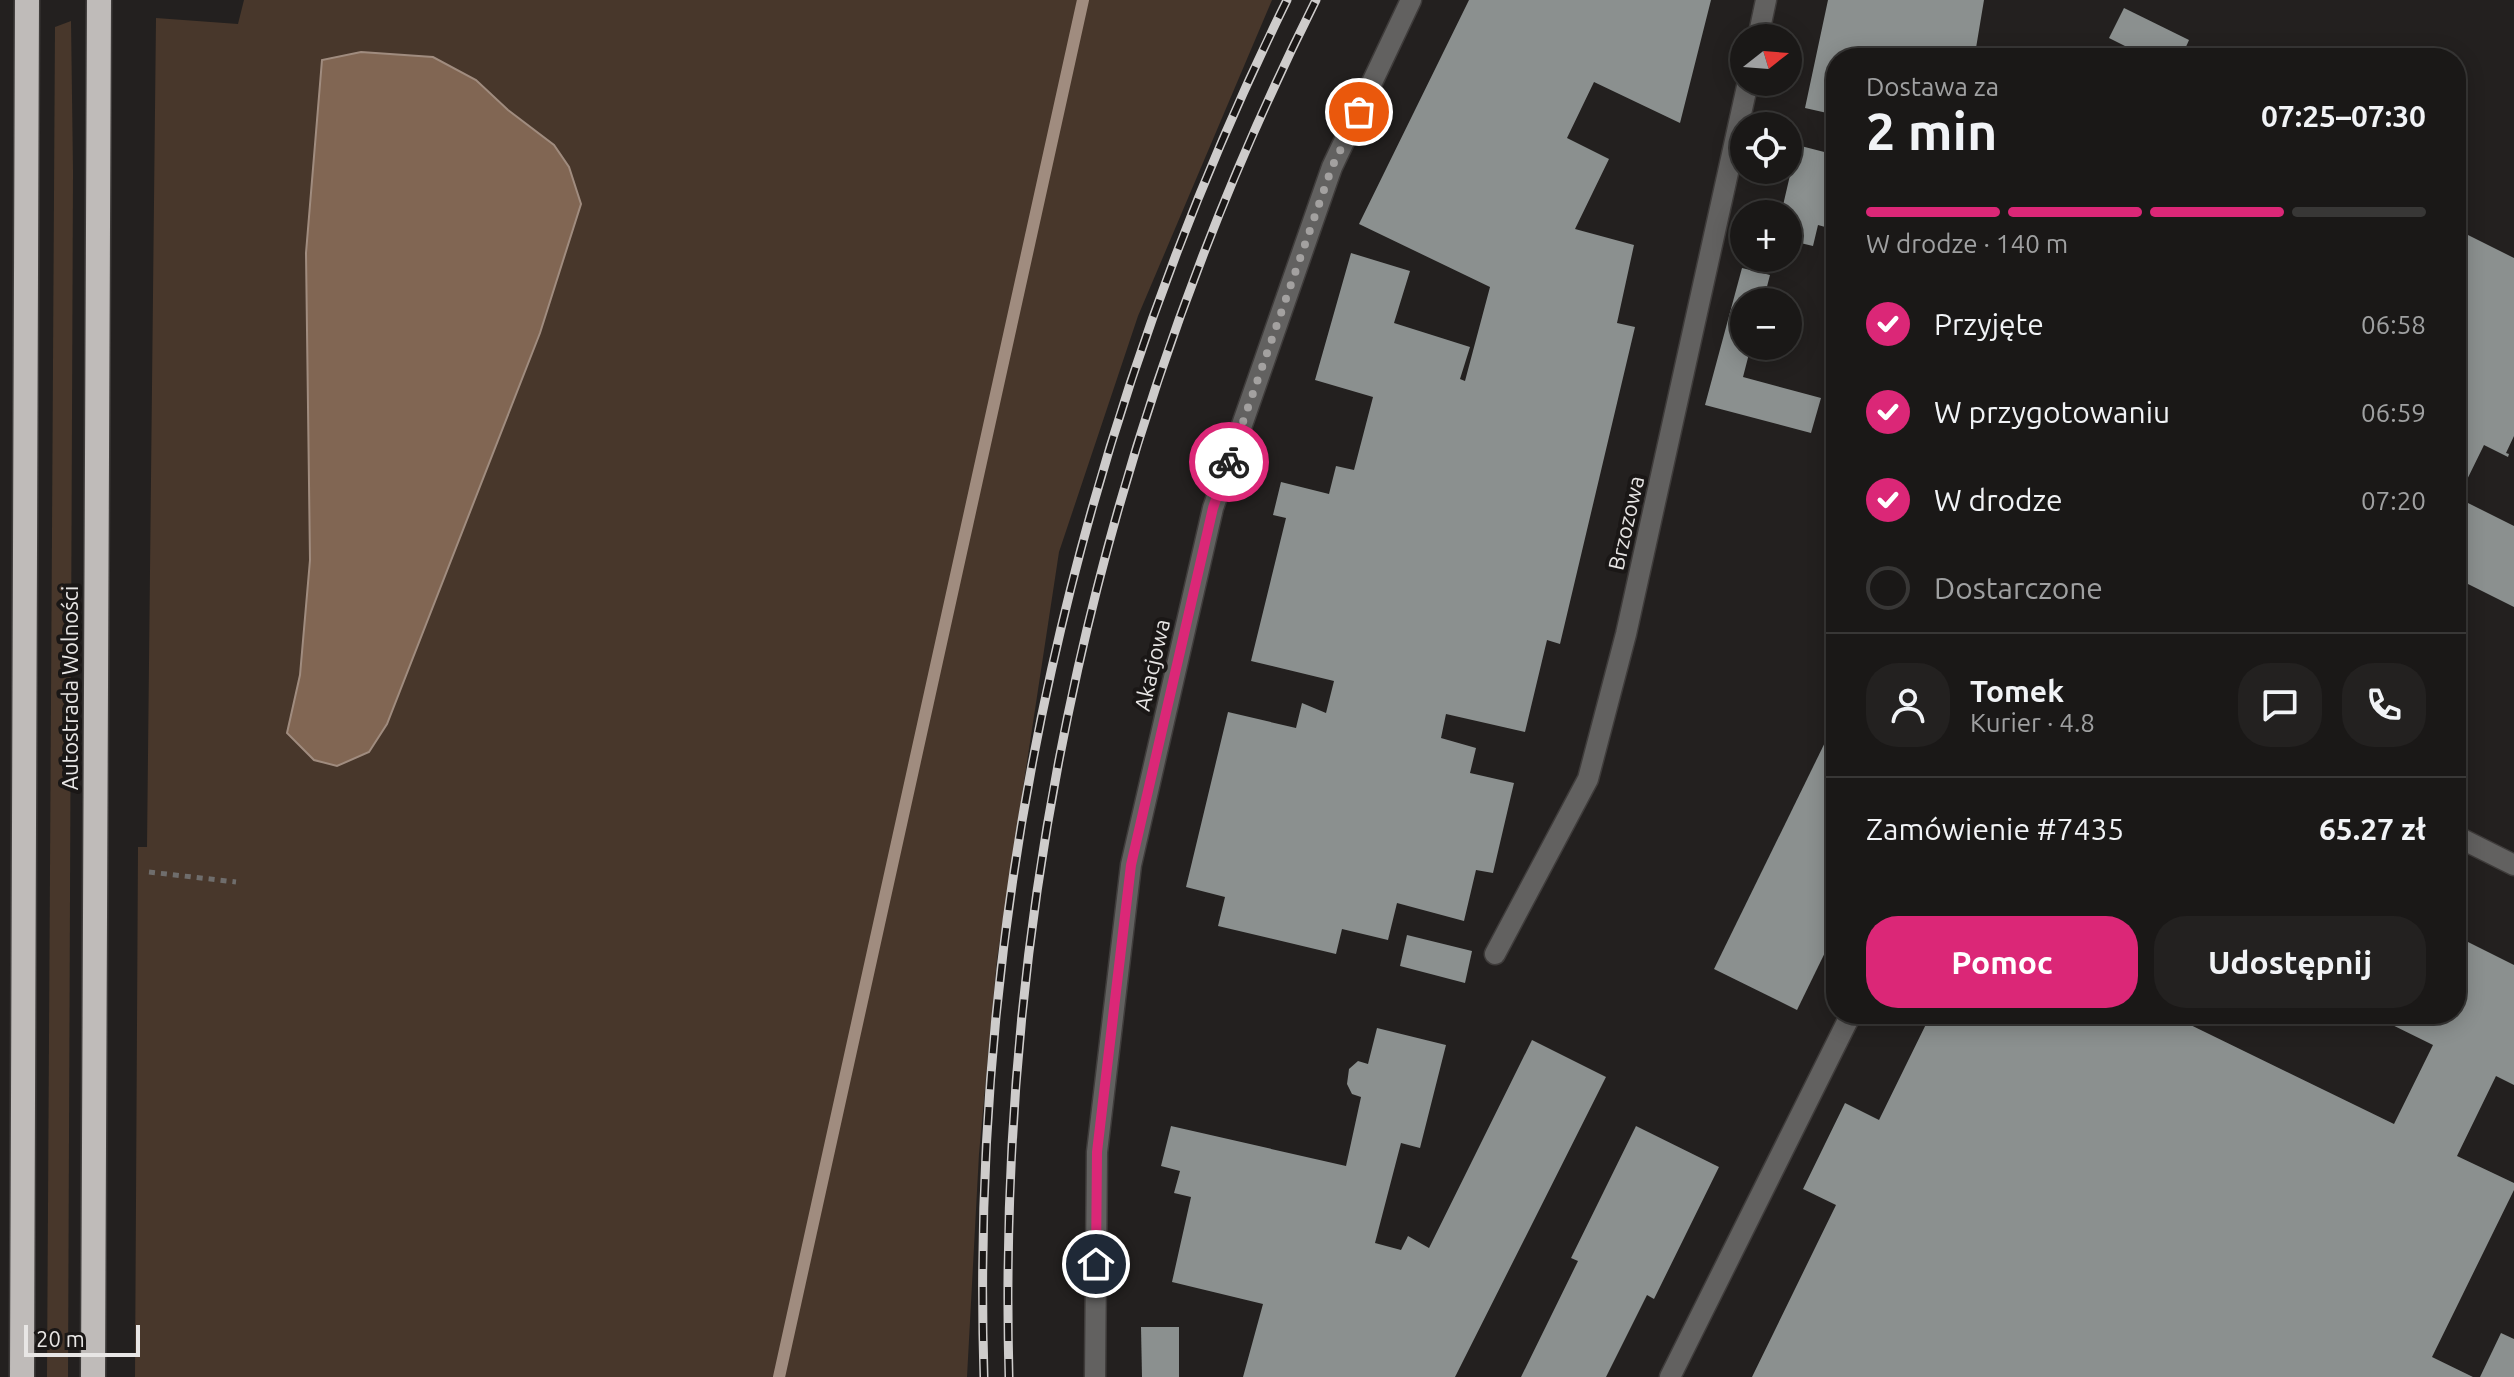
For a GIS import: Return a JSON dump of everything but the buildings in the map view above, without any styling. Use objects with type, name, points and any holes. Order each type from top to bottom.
[{"type":"highway","name":"Autostrada Wolności","points":[[22,1377],[27,0]]},
{"type":"highway","name":"Autostrada Wolności","points":[[93,1377],[99,5]]},
{"type":"street","name":"Akacjowa","points":[[1095,1377],[1097,1152],[1131,865],[1202,554],[1213,508],[1332,167],[1411,0]]},
{"type":"street","points":[[1761,24],[1766,0]]},
{"type":"street","name":"Brzozowa","points":[[1495,954],[1588,779],[1626,634],[1745,96]]},
{"type":"street","points":[[2466,841],[2514,865]]},
{"type":"street","points":[[1670,1377],[1846,1024]]},
{"type":"path","points":[[149,872],[236,882]]},
{"type":"shaded area","points":[[244,0],[1272,0],[1138,316],[1059,552],[997,959],[979,1154],[967,1377],[135,1377],[138,847],[147,847],[156,18],[238,24]]},
{"type":"shaded area","points":[[71,21],[68,1377],[47,1377],[55,27]]},
{"type":"shaded area","points":[[361,52],[433,57],[476,80],[508,110],[554,145],[569,167],[581,204],[540,333],[387,724],[369,752],[337,766],[314,760],[287,733],[300,675],[310,560],[306,253],[322,60]]},
{"type":"waterway","points":[[779,1377],[1083,0]]},
{"type":"railway","points":[[984,1377],[984,1199],[996,1021],[1018,845],[1052,670],[1095,497],[1149,328],[1213,162],[1287,0]]},
{"type":"railway","points":[[1009,1377],[1010,1199],[1022,1021],[1044,844],[1078,669],[1122,497],[1176,328],[1241,162],[1316,0]]},
{"type":"way so far","points":[[1229,462],[1332,167],[1359,112]]},
{"type":"route","points":[[1096,1264],[1097,1152],[1131,865],[1213,508],[1229,462]]}]
